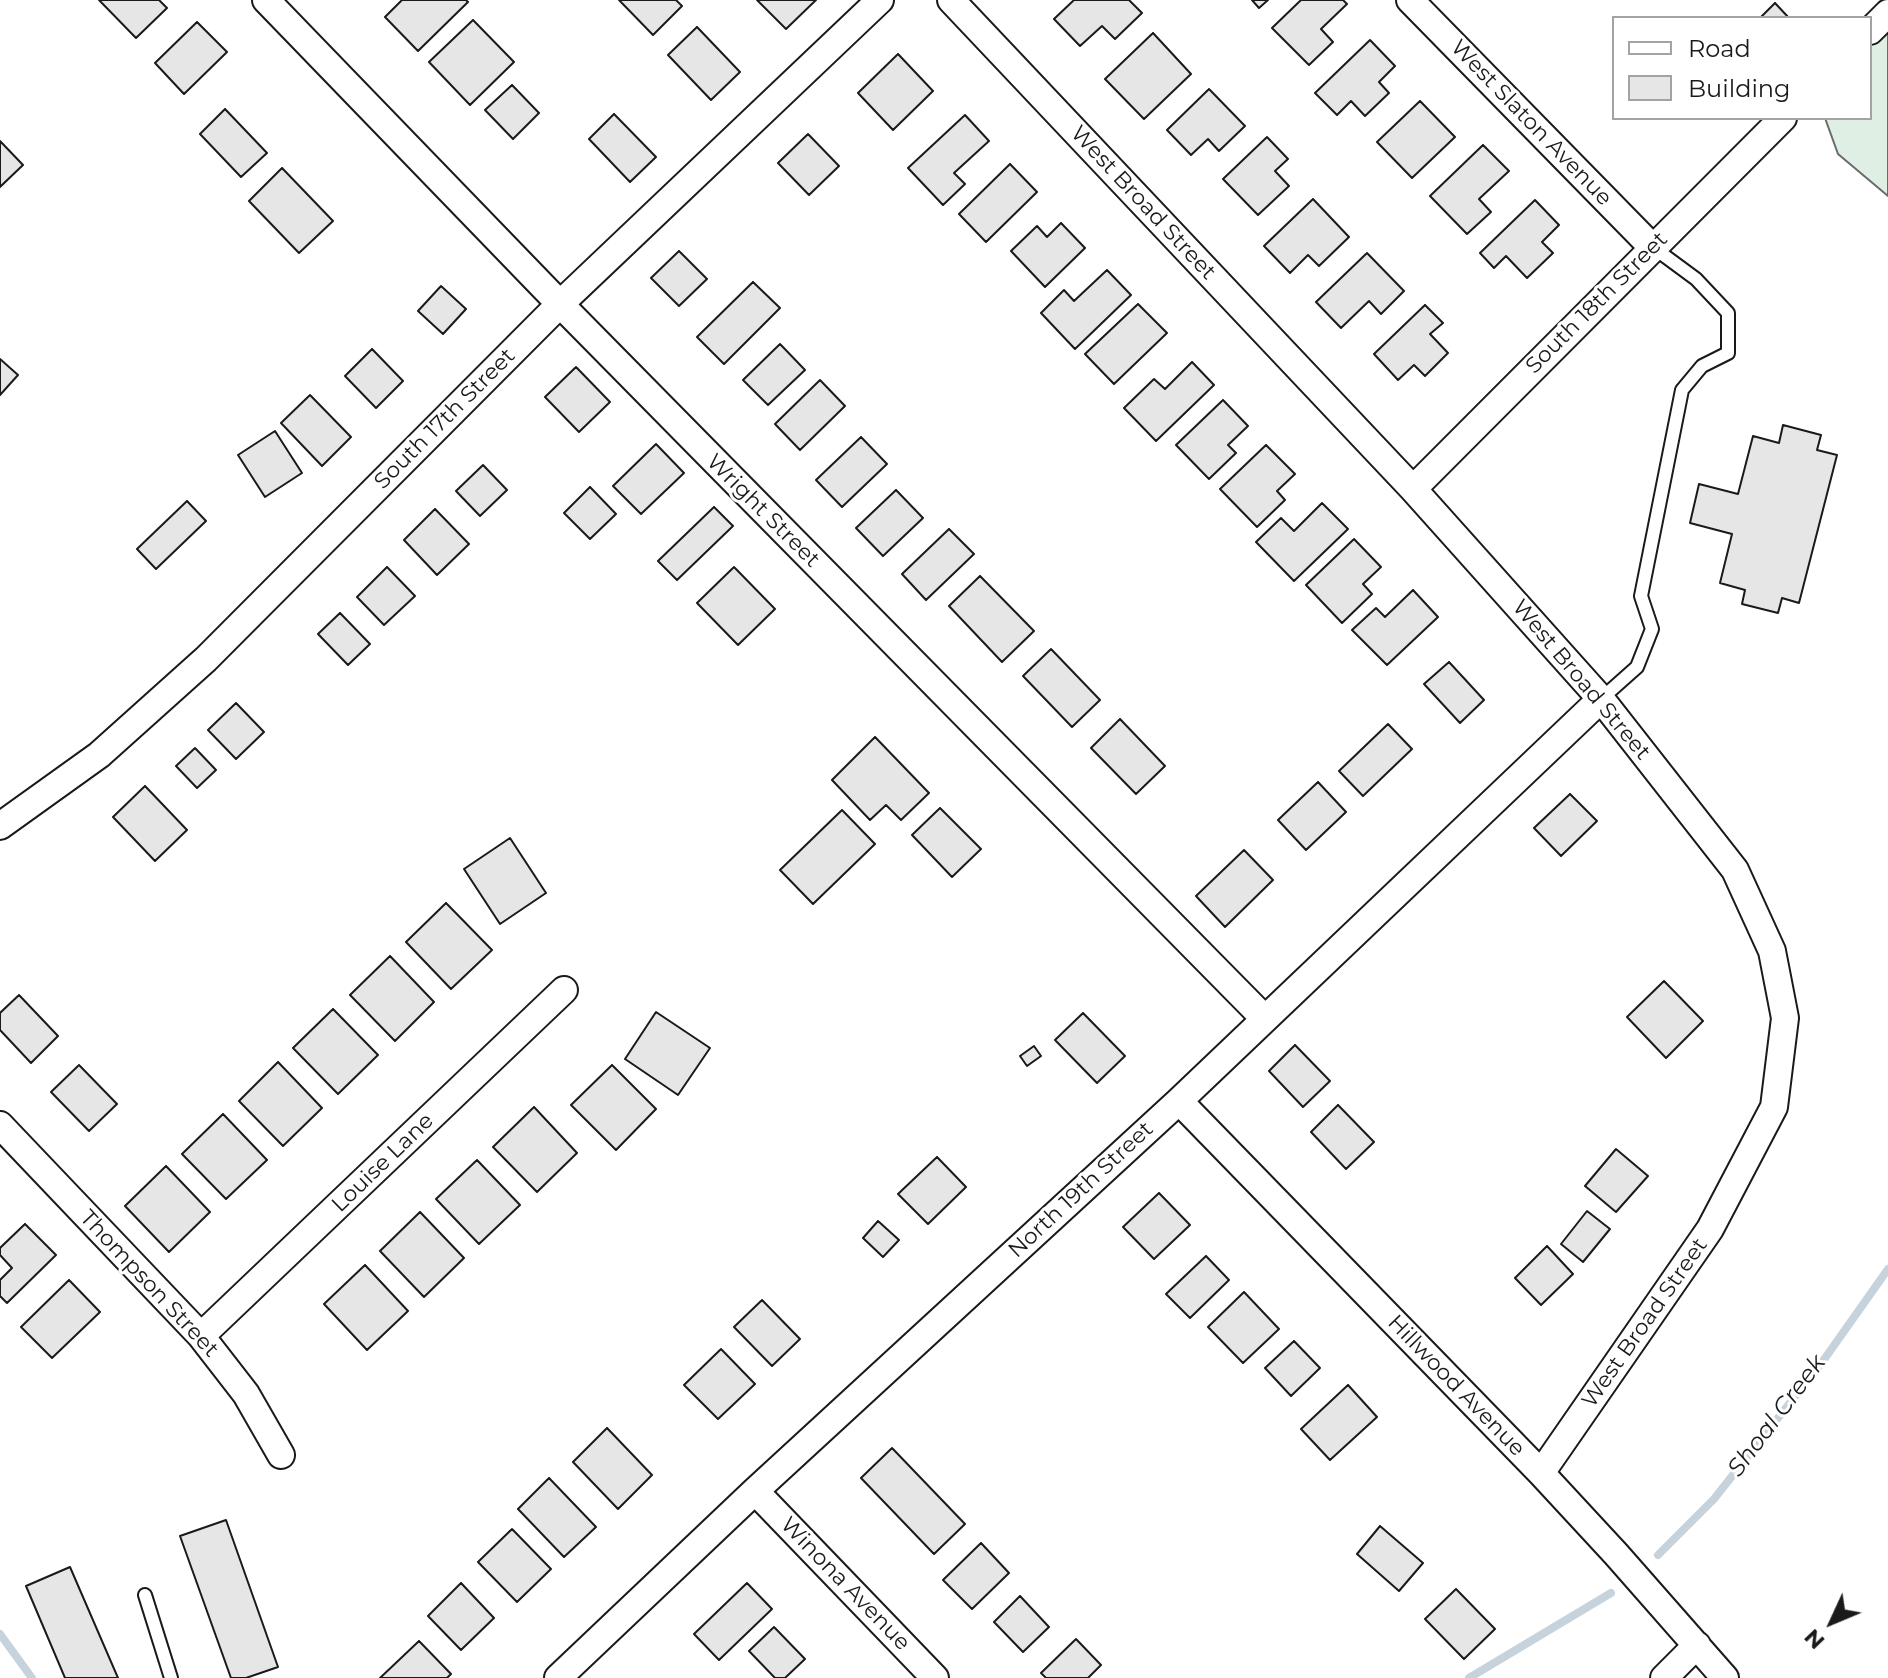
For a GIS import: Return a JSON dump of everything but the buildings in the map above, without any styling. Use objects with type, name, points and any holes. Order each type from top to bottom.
[{"type":"street","name":"Wright Street","points":[[266,0],[560,304],[1264,1018]]},
{"type":"street","name":"South 17th Street","points":[[0,826],[99,755],[206,659],[560,304],[880,0]]},
{"type":"street","name":"West Broad Street","points":[[951,0],[1413,489],[1601,699],[1735,870],[1772,951],[1785,1018],[1774,1107],[1710,1229],[1541,1473]]},
{"type":"street","name":"West Slaton Avenue","points":[[1410,0],[1652,247]]},
{"type":"street","points":[[1872,29],[1888,13]]},
{"type":"street","name":"South 18th Street","points":[[1413,489],[1781,120]]},
{"type":"street","name":"North 19th Street","points":[[558,1678],[755,1491],[1179,1101],[1601,699]]},
{"type":"street","name":"Louise Lane","points":[[201,1336],[564,990]]},
{"type":"street","name":"Hillwood Avenue","points":[[1179,1101],[1541,1473],[1725,1678]]},
{"type":"street","name":"Thompson Street","points":[[0,1125],[201,1336],[246,1394],[281,1455]]},
{"type":"street","name":"Winona Avenue","points":[[755,1491],[935,1678]]},
{"type":"street","points":[[1664,1678],[1697,1645]]},
{"type":"lane","points":[[1601,699],[1637,667],[1652,629],[1641,596],[1682,390],[1702,366],[1728,353],[1728,313],[1696,279],[1652,247]]},
{"type":"lane","points":[[145,1595],[171,1678]]},
{"type":"green space","points":[[1888,13],[1888,196],[1838,154],[1826,120],[1872,120],[1872,29]]},
{"type":"waterway","name":"Shoal Creek","points":[[1658,1555],[1714,1499],[1823,1361],[1888,1269]]},
{"type":"waterway","name":"Shoal Creek","points":[[1469,1678],[1611,1593]]},
{"type":"waterway","points":[[0,1634],[32,1678]]}]
